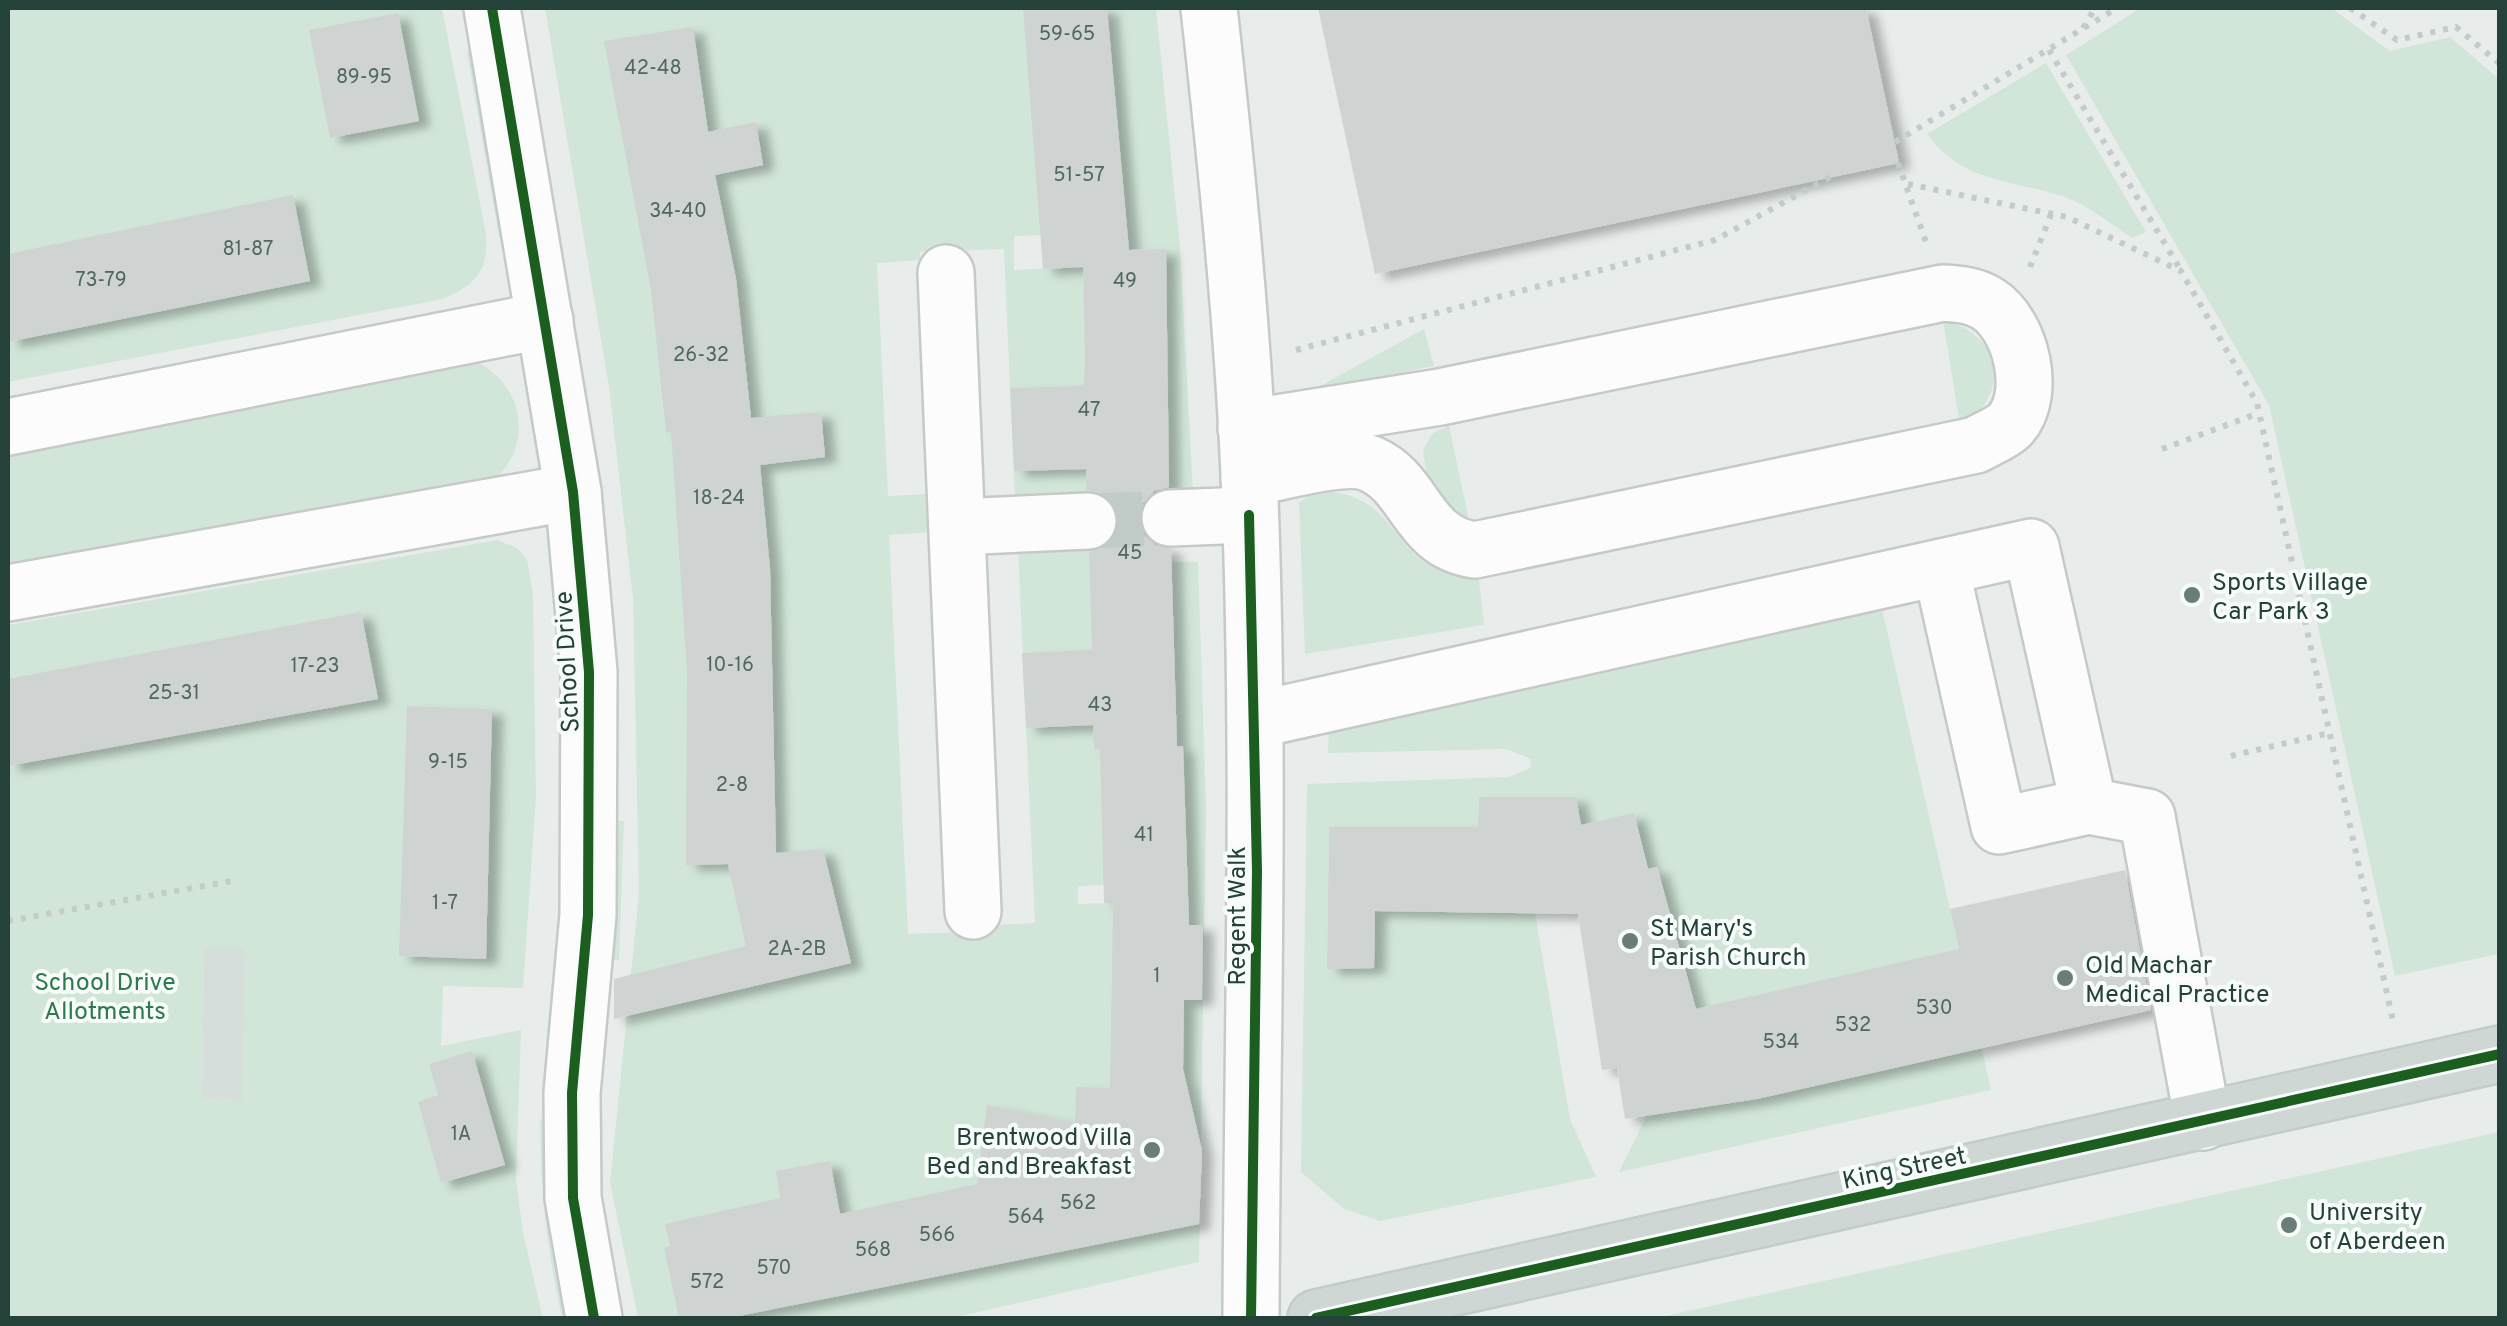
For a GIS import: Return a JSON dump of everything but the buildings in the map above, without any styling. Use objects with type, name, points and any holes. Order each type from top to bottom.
[{"type":"main road","name":"King Street","points":[[1316,1318],[2500,1054]]},
{"type":"street","name":"School Drive","points":[[492,8],[572,492],[589,672],[592,813],[572,1093],[574,1198],[594,1318]]},
{"type":"street","name":"Regent Walk","points":[[1209,8],[1242,364],[1248,474],[1255,720],[1251,1318]]},
{"type":"street","points":[[946,273],[973,911]]},
{"type":"street","points":[[1170,518],[1248,474],[1440,396],[1943,293],[1966,295],[1989,304],[2008,324],[2021,358],[2023,400],[2010,425],[1976,445],[1475,550],[1454,547],[1423,522],[1401,489],[1372,464],[1348,460],[1248,474]]},
{"type":"street","points":[[8,426],[545,320]]},
{"type":"street","points":[[8,593],[572,492]]},
{"type":"street","points":[[957,527],[1088,521]]},
{"type":"street","points":[[1255,720],[2031,548],[2090,806]]},
{"type":"street","points":[[1941,568],[1999,826],[2090,806],[2147,817],[2204,1122]]},
{"type":"path","points":[[2082,29],[2095,8]]},
{"type":"path","points":[[1895,142],[2117,8]]},
{"type":"path","points":[[2350,8],[2397,40],[2456,27],[2500,64]]},
{"type":"path","points":[[2049,50],[2181,270],[2259,413],[2405,1076]]},
{"type":"path","points":[[1898,163],[1943,293]]},
{"type":"path","points":[[1242,364],[1715,240],[1830,177]]},
{"type":"path","points":[[1908,184],[2067,217],[2181,270]]},
{"type":"path","points":[[2162,449],[2259,413]]},
{"type":"path","points":[[2232,756],[2330,733]]},
{"type":"path","points":[[8,920],[232,881]]},
{"type":"shaded area","points":[[204,948],[245,949],[243,1100],[202,1099]]},
{"type":"green space","points":[[8,8],[442,8],[486,234],[485,258],[478,275],[443,299],[8,382]]},
{"type":"green space","points":[[545,8],[1156,8],[1180,247],[1193,490],[1015,501],[1004,249],[920,252],[920,260],[877,263],[888,496],[929,494],[932,532],[889,535],[908,934],[994,931],[995,925],[1035,923],[1018,548],[1171,542],[1172,562],[1198,562],[1206,806],[1199,1262],[952,1318],[638,1318],[610,1182],[639,893],[633,599],[609,387]],"holes":[[[1054,235],[1056,268],[1014,270],[1014,236]],[[1108,885],[1108,903],[1078,904],[1078,886]]]},
{"type":"green space","points":[[2141,8],[2331,8],[2390,51],[2450,37],[2499,79],[2499,954],[2395,976],[2269,405],[2066,55]]},
{"type":"green space","points":[[480,49],[508,250],[499,236],[467,52]]},
{"type":"green space","points":[[2046,63],[2146,232],[2132,238],[2065,197],[1973,171],[1941,150],[1927,134]]},
{"type":"green space","points":[[1943,320],[1978,338],[1994,366],[1988,398],[1960,425]]},
{"type":"green space","points":[[1424,329],[1434,366],[1309,392]]},
{"type":"green space","points":[[470,359],[503,382],[518,415],[514,451],[490,483],[8,572],[8,444]]},
{"type":"green space","points":[[1449,426],[1471,530],[1428,485],[1423,450],[1433,433]]},
{"type":"green space","points":[[1332,492],[1356,498],[1374,509],[1413,553],[1429,564],[1450,572],[1478,573],[1484,625],[1305,654],[1299,503],[1308,496]]},
{"type":"green space","name":"School Drive Allotments","points":[[497,540],[517,548],[527,560],[533,593],[536,796],[523,988],[443,986],[441,1046],[521,1030],[516,1179],[523,1233],[543,1318],[8,1318],[8,625]],"holes":[[[204,949],[245,949],[242,1100],[202,1098]]]},
{"type":"green space","points":[[1880,600],[1991,1090],[1619,1172],[1647,1115],[1707,1050],[1658,868],[1648,869],[1633,814],[1581,825],[1479,797],[1478,827],[1329,827],[1327,968],[1374,968],[1375,911],[1535,913],[1570,1119],[1596,1177],[1380,1221],[1344,1209],[1301,1172],[1307,784],[1509,777],[1530,768],[1531,759],[1506,749],[1328,753],[1329,727]]},
{"type":"green space","points":[[612,820],[624,821],[619,960],[608,960]]},
{"type":"green space","points":[[540,1119],[550,1120],[573,1318],[562,1318],[552,1269]]},
{"type":"green space","name":"University of Aberdeen","points":[[2499,1132],[2499,1318],[1656,1318]]},
{"type":"tunnel","points":[[1088,521],[1170,518]]},
{"type":"cycle path","points":[[492,8],[573,492],[589,672],[588,915],[572,1093],[573,1198],[594,1318]]},
{"type":"cycle path","points":[[1249,515],[1257,871],[1251,1318]]},
{"type":"cycle path","points":[[1316,1318],[2500,1054]]},
{"type":"place","name":"Sports Village Car Park 3","points":[[2192,595]]},
{"type":"place","name":"St Mary's Parish Church","points":[[1630,941]]},
{"type":"place","name":"Old Machar Medical Practice","points":[[2065,978]]},
{"type":"place","name":"Brentwood Villa Bed and Breakfast","points":[[1152,1150]]},
{"type":"place","name":"University of Aberdeen","points":[[2289,1225]]}]
